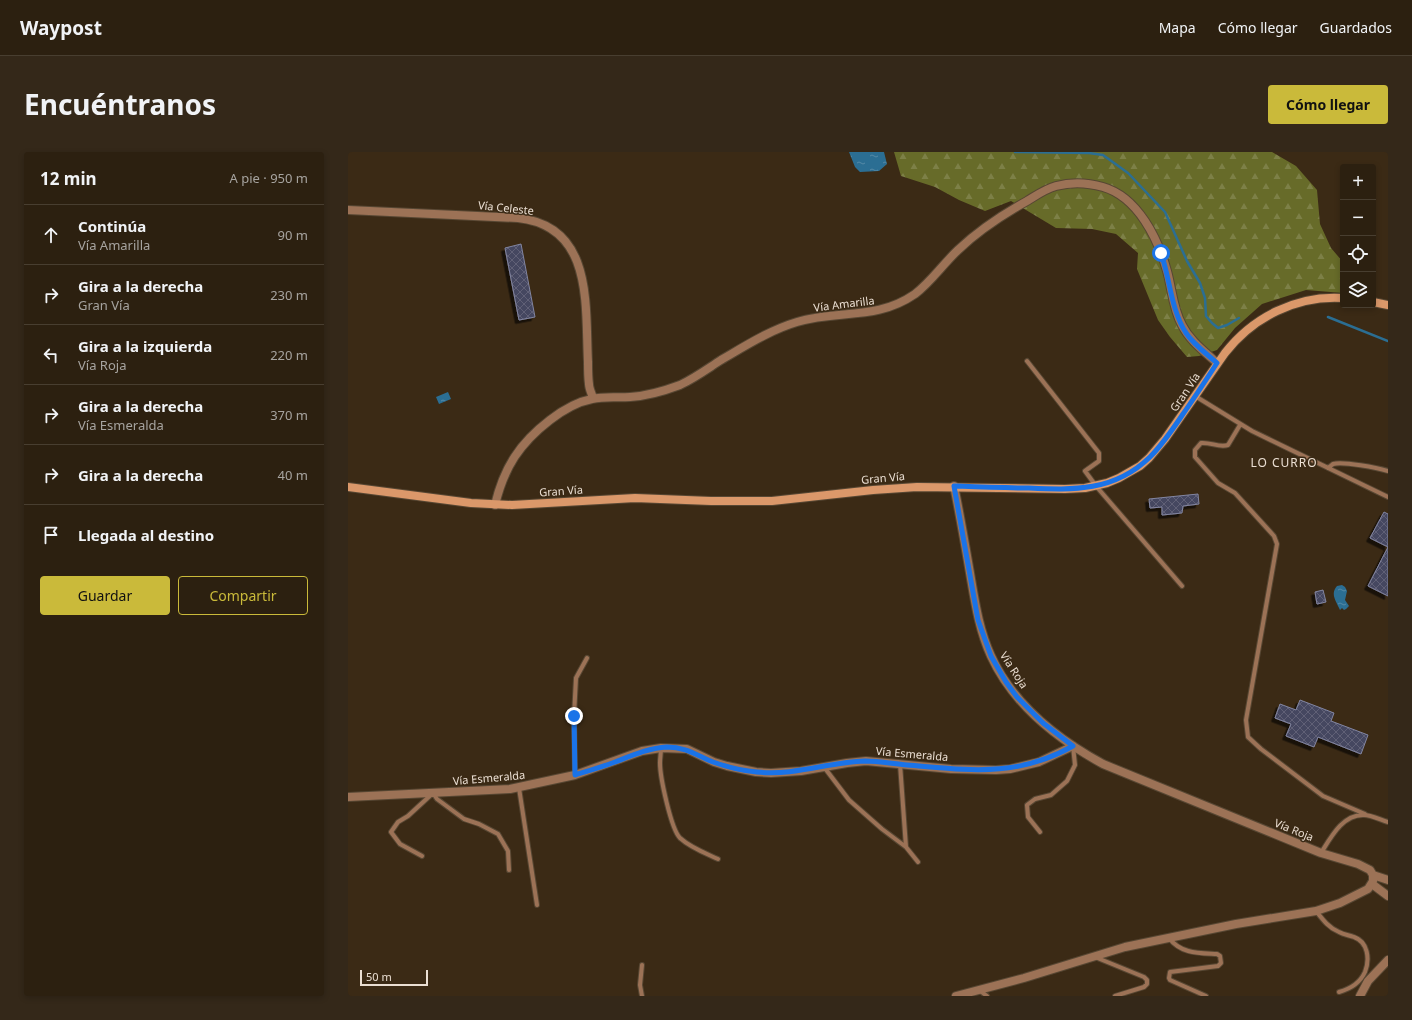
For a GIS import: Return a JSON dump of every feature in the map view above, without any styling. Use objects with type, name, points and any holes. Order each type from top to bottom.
[{"type":"main road","name":"Gran Vía","points":[[348,487],[495,505],[512,505],[635,498],[743,502],[917,487],[954,486],[1064,490],[1096,486],[1119,478],[1140,466],[1149,458],[1166,439],[1217,363],[1244,332],[1263,318],[1292,305],[1324,298],[1340,298]]},
{"type":"main road","points":[[1376,303],[1388,305]]},
{"type":"street","name":"Vía Amarilla","points":[[495,505],[506,470],[525,442],[541,426],[566,408],[584,400],[593,398],[633,397],[658,393],[682,384],[766,334],[781,328],[813,318],[880,311],[900,303],[919,291],[958,250],[997,219],[1044,190],[1059,185],[1075,184],[1105,188],[1131,204],[1154,236],[1167,270],[1176,311],[1182,327],[1192,340],[1217,363]]},
{"type":"street","name":"Vía Celeste","points":[[348,210],[518,218],[536,222],[553,230],[567,242],[579,267],[586,311],[589,384],[593,398]]},
{"type":"street","name":"Vía Roja","points":[[954,486],[978,620],[991,656],[1006,682],[1017,697],[1043,723],[1073,746],[1103,764],[1321,853],[1358,864],[1370,870],[1373,875],[1388,880]]},
{"type":"street","name":"Vía Esmeralda","points":[[348,797],[519,788],[575,775],[642,751],[661,748],[687,749],[714,762],[756,772],[786,773],[866,761],[981,770],[1010,768],[1039,762],[1073,746]]},
{"type":"street","points":[[956,996],[1024,978],[1125,947],[1236,924],[1316,911],[1368,889],[1372,884],[1373,875]]},
{"type":"street","points":[[1372,884],[1388,896]]},
{"type":"street","points":[[1360,996],[1368,981],[1388,960]]},
{"type":"lane","points":[[1027,361],[1100,453],[1099,461],[1085,471],[1096,486],[1182,586]]},
{"type":"lane","points":[[1195,396],[1240,425],[1388,497]]},
{"type":"lane","points":[[1240,425],[1228,445],[1222,447],[1209,442],[1202,443],[1195,450],[1195,457],[1218,483],[1235,493],[1274,536],[1277,544],[1246,720],[1248,737],[1261,749],[1323,796],[1364,814],[1388,822]]},
{"type":"lane","points":[[1328,468],[1332,464],[1340,463],[1388,471]]},
{"type":"lane","points":[[575,775],[574,716],[576,678],[586,658]]},
{"type":"lane","points":[[1040,832],[1028,816],[1027,805],[1035,799],[1052,795],[1067,781],[1075,765],[1073,746]]},
{"type":"lane","points":[[661,748],[660,764],[664,792],[672,821],[679,837],[693,847],[718,859]]},
{"type":"lane","points":[[900,764],[906,847]]},
{"type":"lane","points":[[824,767],[849,800],[882,829],[906,847],[918,862]]},
{"type":"lane","points":[[519,788],[537,905]]},
{"type":"lane","points":[[422,856],[400,844],[392,832],[398,822],[408,816],[433,793],[437,799],[464,819],[479,824],[498,834],[508,851],[509,870]]},
{"type":"lane","points":[[1321,853],[1340,826],[1354,816],[1364,814]]},
{"type":"lane","points":[[1316,911],[1326,924],[1340,933],[1359,939],[1367,950],[1368,961],[1361,979],[1351,988],[1339,992]]},
{"type":"lane","points":[[1169,938],[1176,946],[1185,951],[1217,954],[1220,956],[1221,962],[1218,966],[1170,972],[1168,976],[1170,980],[1206,996]]},
{"type":"lane","points":[[1093,956],[1144,977],[1147,980],[1147,984],[1144,987],[1115,996]]},
{"type":"lane","points":[[642,965],[640,985],[642,996]]},
{"type":"lane","points":[[979,990],[987,996]]},
{"type":"green space","points":[[894,152],[1272,152],[1296,166],[1317,190],[1320,224],[1331,248],[1340,258],[1340,293],[1306,290],[1262,304],[1235,328],[1217,350],[1199,356],[1187,357],[1158,320],[1137,269],[1138,253],[1116,234],[1092,229],[1056,228],[1011,201],[985,211],[959,200],[935,187],[901,176]]},
{"type":"water","points":[[849,152],[884,152],[887,164],[879,171],[860,172],[855,167]]},
{"type":"water","points":[[448,392],[451,399],[439,404],[436,397]]},
{"type":"water","points":[[1342,585],[1347,591],[1345,600],[1349,606],[1344,610],[1342,608],[1340,610],[1334,598],[1334,592],[1337,586]]},
{"type":"building","points":[[521,244],[535,317],[519,320],[505,248]]},
{"type":"building","points":[[1198,494],[1199,504],[1183,506],[1182,513],[1162,515],[1162,507],[1150,508],[1149,499]]},
{"type":"building","points":[[1384,512],[1388,514],[1388,547],[1370,538]]},
{"type":"building","points":[[1388,547],[1388,596],[1368,586]]},
{"type":"building","points":[[1323,590],[1326,602],[1317,604],[1315,592]]},
{"type":"building","points":[[1300,700],[1334,713],[1331,721],[1368,735],[1361,754],[1318,737],[1314,747],[1286,736],[1291,724],[1275,718],[1280,704],[1296,710]]},
{"type":"waterway","points":[[1015,152],[1089,153],[1103,155],[1128,173],[1165,212],[1187,261],[1200,283],[1205,298],[1206,316],[1218,328],[1239,318]]},
{"type":"waterway","points":[[1328,317],[1388,341]]},
{"type":"district","name":"LO CURRO","points":[[1284,463]]},
{"type":"route","points":[[574,716],[575,775],[642,751],[670,747],[687,749],[714,762],[742,770],[786,773],[866,761],[951,769],[996,770],[1025,766],[1039,762],[1053,757],[1073,746],[1043,723],[1017,697],[1006,682],[991,656],[978,620],[954,486],[1064,490],[1085,488],[1108,483],[1130,473],[1158,449],[1217,363],[1192,340],[1182,327],[1176,311],[1167,270],[1161,253]]}]
